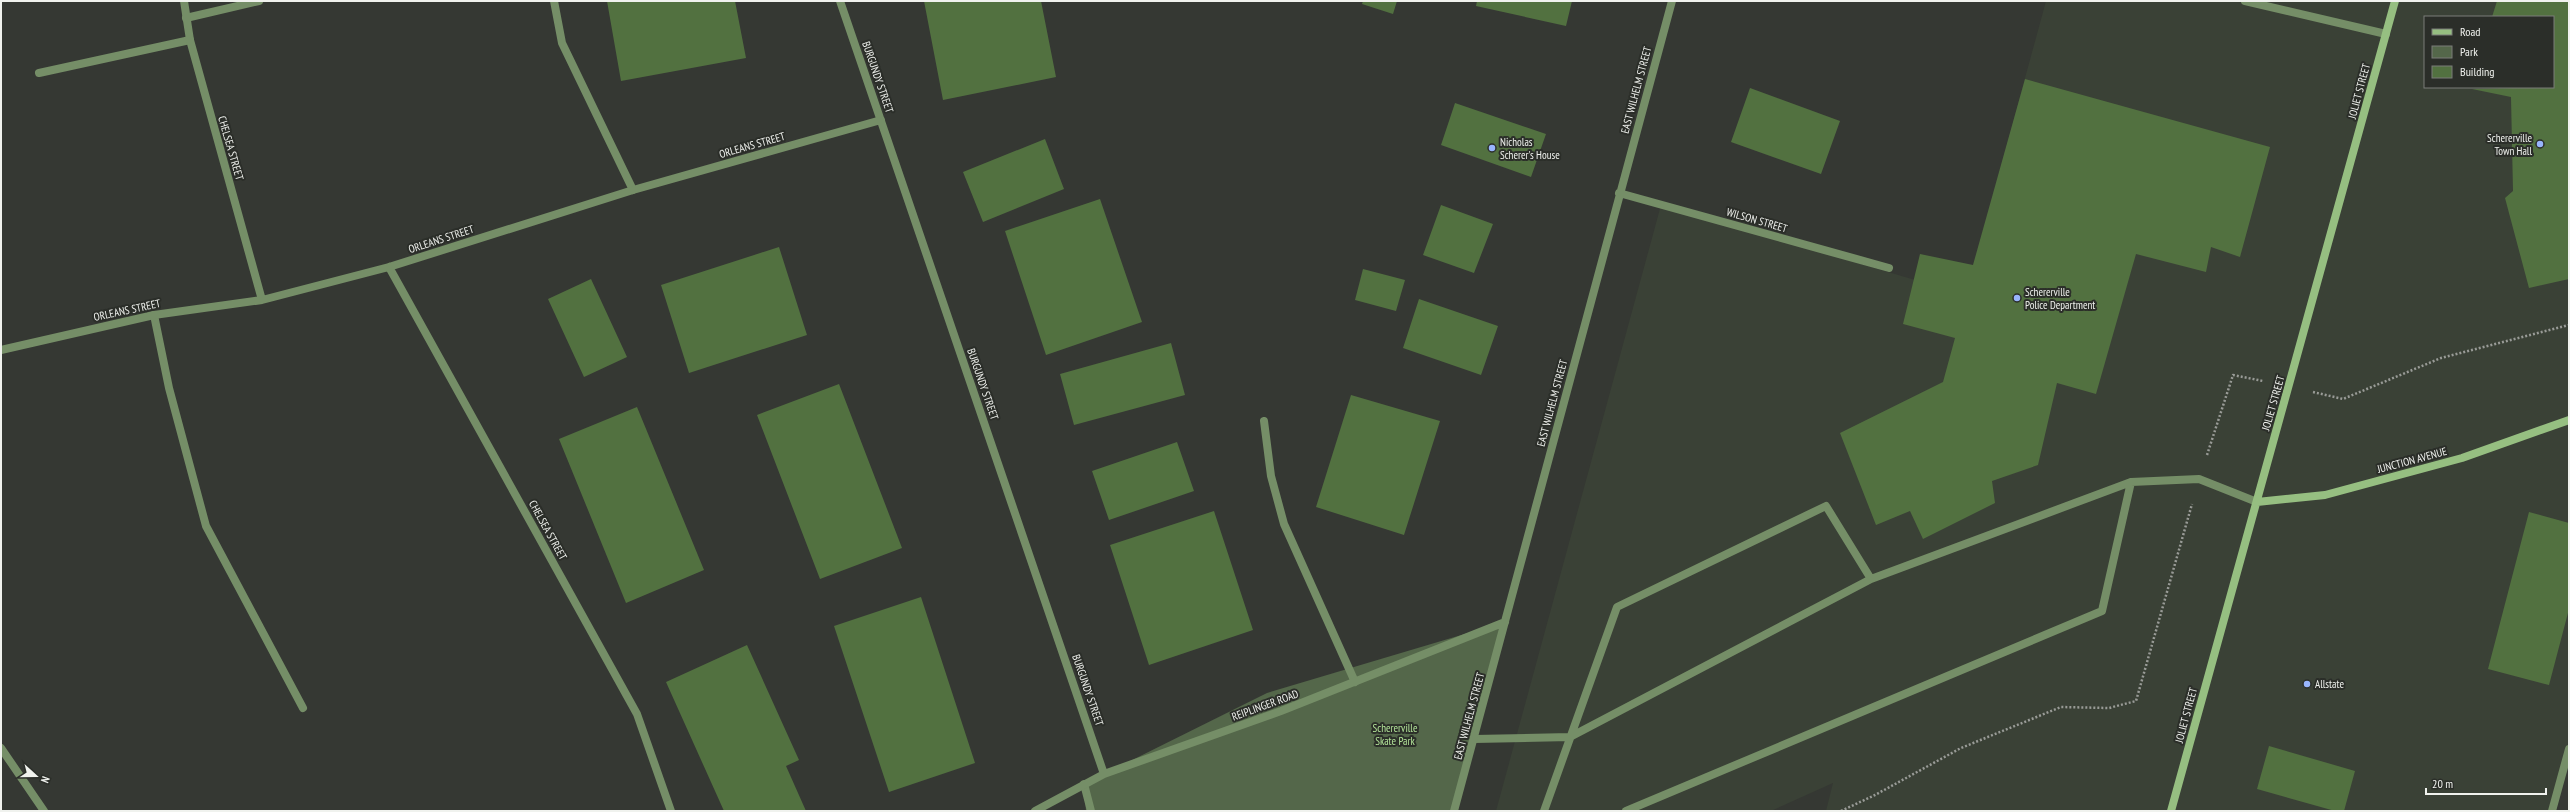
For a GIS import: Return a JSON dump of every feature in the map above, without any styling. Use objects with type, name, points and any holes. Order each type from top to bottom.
[{"type":"street","name":"CHELSEA STREET","points":[[184,1],[190,40],[262,300]]},
{"type":"street","points":[[186,18],[259,1]]},
{"type":"street","points":[[554,1],[562,43],[633,190]]},
{"type":"street","name":"BURGUNDY STREET","points":[[840,1],[1104,774]]},
{"type":"street","name":"EAST WILHELM STREET","points":[[1454,811],[1619,193],[1672,1]]},
{"type":"street","points":[[2245,1],[2386,34]]},
{"type":"street","name":"JOLIET STREET","points":[[2171,811],[2395,1]]},
{"type":"street","points":[[39,73],[190,40]]},
{"type":"street","name":"ORLEANS STREET","points":[[1,350],[154,315],[262,300],[389,267],[633,190],[881,120]]},
{"type":"street","name":"WILSON STREET","points":[[1619,193],[1889,268]]},
{"type":"street","name":"CHELSEA STREET","points":[[389,267],[637,714],[671,811]]},
{"type":"street","points":[[154,315],[168,388],[206,526],[303,708]]},
{"type":"street","name":"JUNCTION AVENUE","points":[[2257,502],[2325,495],[2462,458],[2569,420]]},
{"type":"street","points":[[1264,421],[1271,476],[1284,524],[1355,682]]},
{"type":"street","points":[[1474,739],[1570,737],[1871,579],[2131,482],[2199,480],[2257,502]]},
{"type":"street","points":[[1626,811],[2102,611],[2131,482]]},
{"type":"street","points":[[1544,811],[1617,607],[1826,506],[1871,579]]},
{"type":"street","name":"REIPLINGER ROAD","points":[[1035,811],[1104,774],[1281,711],[1505,622]]},
{"type":"street","points":[[1,748],[44,811]]},
{"type":"street","points":[[2552,811],[2569,749]]},
{"type":"street","points":[[1084,784],[1091,811]]},
{"type":"path","points":[[2343,399],[2441,358],[2569,325]]},
{"type":"shaded area","points":[[2046,1],[2569,1],[2569,763],[2556,811],[1826,811],[1833,783],[1771,811],[1496,811],[1661,205],[1966,295]]},
{"type":"green space","name":"Schererville Skate Park","points":[[1505,622],[1454,811],[1086,811],[1084,784],[1267,693]]},
{"type":"building","points":[[607,1],[735,1],[746,58],[621,81]]},
{"type":"building","points":[[924,1],[1041,1],[1056,77],[943,100]]},
{"type":"building","points":[[1363,1],[1397,1],[1393,14],[1362,4]]},
{"type":"building","points":[[1477,1],[1572,1],[1566,26],[1476,6]]},
{"type":"building","name":"Schererville Town Hall","points":[[2497,1],[2569,1],[2569,279],[2529,288],[2505,198],[2513,191],[2511,97],[2472,89],[2554,88],[2554,16],[2492,16]]},
{"type":"building","name":"Schererville Police Department","points":[[2025,79],[2270,147],[2240,257],[2211,247],[2206,272],[2136,254],[2096,394],[2057,383],[2038,465],[1992,481],[1995,503],[1923,539],[1910,511],[1876,525],[1840,433],[1943,382],[1955,338],[1903,324],[1920,254],[1973,265]]},
{"type":"building","points":[[1750,88],[1840,121],[1821,174],[1731,142]]},
{"type":"building","points":[[1455,103],[1546,134],[1531,177],[1441,145]]},
{"type":"building","points":[[1045,139],[1064,189],[983,222],[963,172]]},
{"type":"building","points":[[1100,199],[1142,322],[1046,355],[1005,231]]},
{"type":"building","points":[[1441,205],[1493,224],[1474,273],[1423,255]]},
{"type":"building","points":[[779,247],[807,335],[689,373],[661,285]]},
{"type":"building","points":[[1363,269],[1405,280],[1396,311],[1355,300]]},
{"type":"building","points":[[591,279],[627,357],[584,377],[548,299]]},
{"type":"building","points":[[1419,299],[1498,326],[1481,375],[1403,348]]},
{"type":"building","points":[[1171,343],[1185,395],[1074,425],[1060,374]]},
{"type":"building","points":[[839,384],[902,548],[820,579],[757,415]]},
{"type":"building","points":[[1351,395],[1440,421],[1404,535],[1316,507]]},
{"type":"building","points":[[637,407],[704,570],[626,603],[559,439]]},
{"type":"building","points":[[1177,442],[1194,491],[1109,520],[1092,471]]},
{"type":"building","points":[[1214,511],[1253,630],[1149,665],[1110,545]]},
{"type":"building","points":[[2529,512],[2569,523],[2569,609],[2549,685],[2488,669]]},
{"type":"building","points":[[921,597],[975,763],[889,792],[834,626]]},
{"type":"building","points":[[747,645],[799,760],[786,766],[806,811],[724,811],[666,682]]},
{"type":"building","points":[[2269,746],[2355,771],[2344,811],[2335,811],[2257,789]]},
{"type":"place","name":"Schererville Town Hall","points":[[2540,144]]},
{"type":"place","name":"Nicholas Scherer's House","points":[[1492,148]]},
{"type":"place","name":"Schererville Police Department","points":[[2017,298]]},
{"type":"place","name":"Allstate","points":[[2307,684]]}]
